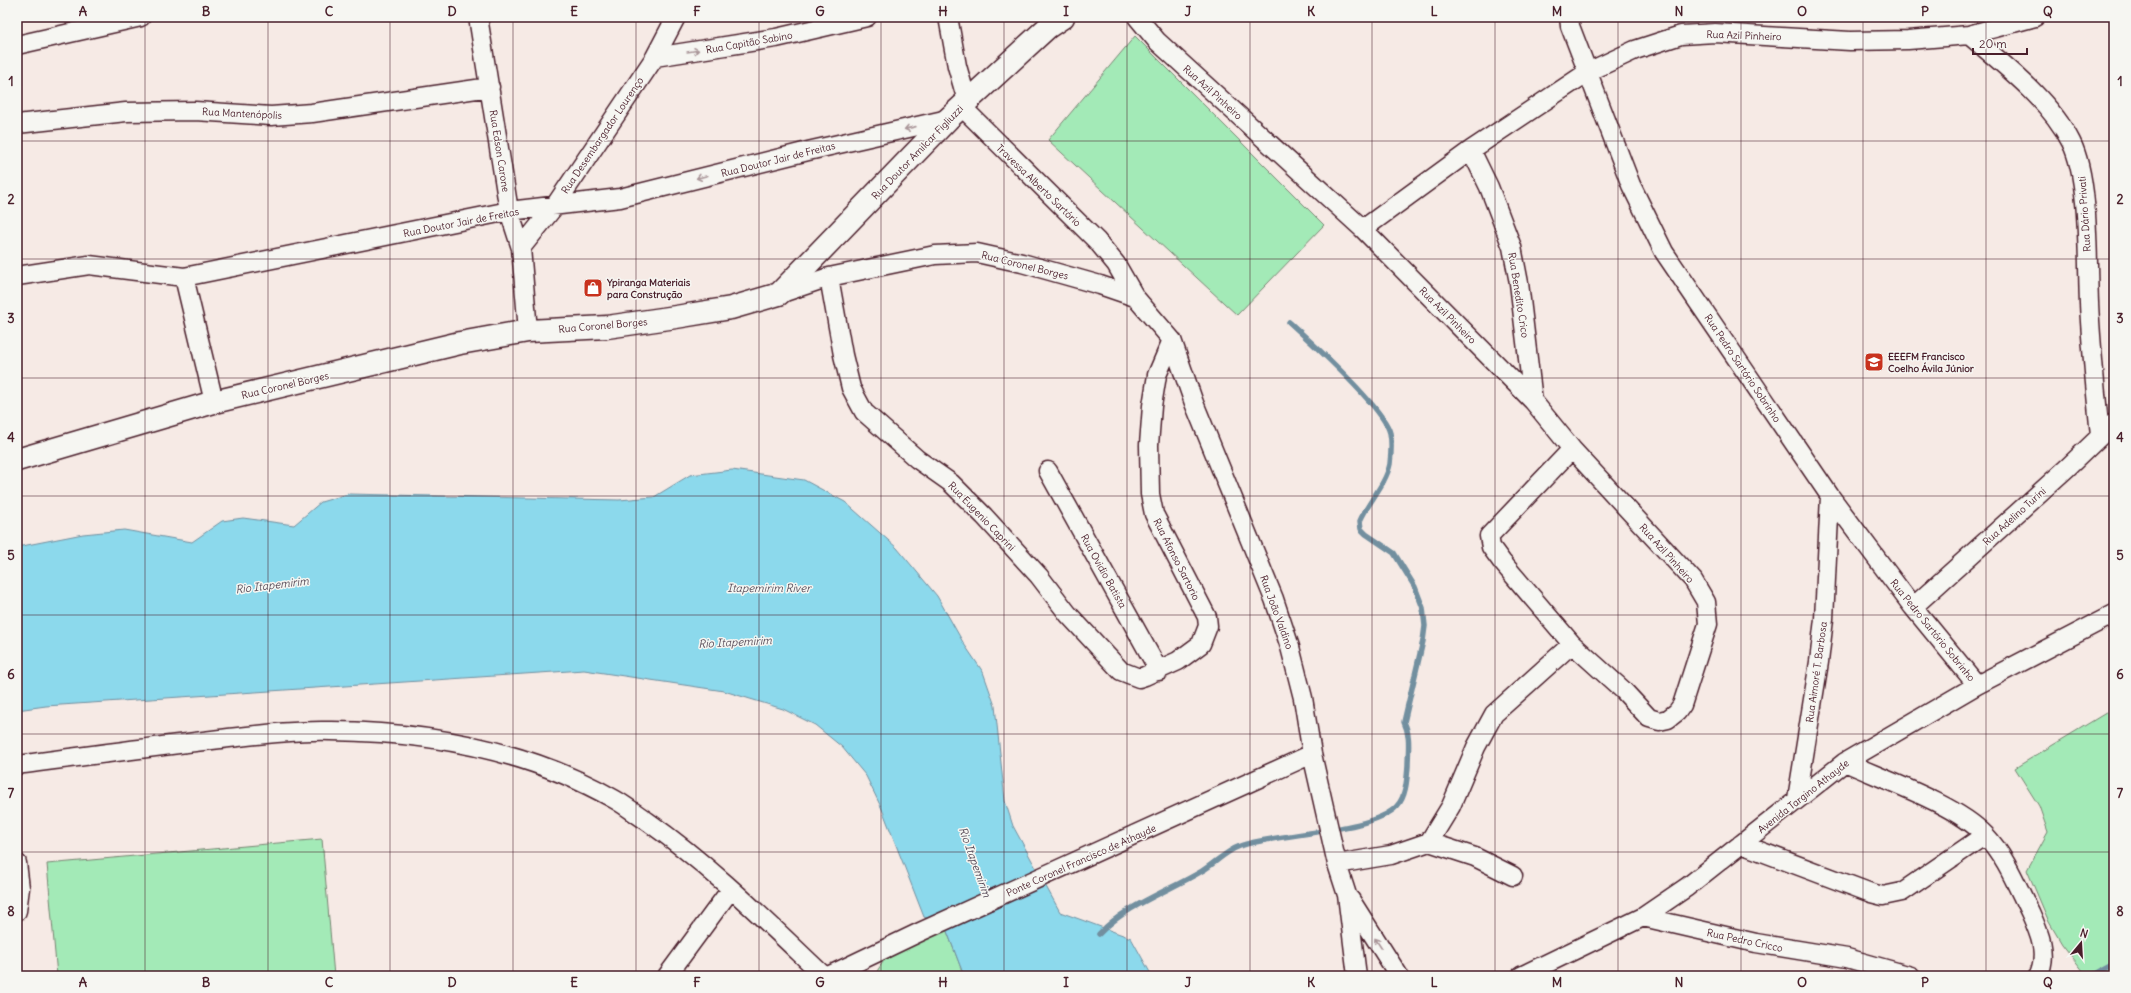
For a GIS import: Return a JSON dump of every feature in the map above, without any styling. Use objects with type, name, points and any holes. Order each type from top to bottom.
[{"type":"main road","name":"Rua Doutor Amilcar Figliuzzi","points":[[779,294],[959,109],[1048,27],[1063,17]]},
{"type":"main road","name":"Rua Coronel Borges","points":[[17,460],[214,402],[460,343],[528,331],[607,326],[676,317],[732,308],[779,294]]},
{"type":"street","points":[[17,45],[142,17]]},
{"type":"street","name":"Rua Edson Carone","points":[[478,17],[509,211],[521,248],[528,331]]},
{"type":"street","name":"Rua Desembargador Lourenço","points":[[521,248],[554,207],[655,57],[676,17]]},
{"type":"street","name":"Rua Capitão Sabino","points":[[655,57],[776,38],[867,17]]},
{"type":"street","points":[[948,17],[957,66],[959,109]]},
{"type":"street","name":"Rua Azil Pinheiro","points":[[1138,17],[1157,41],[1363,228],[1533,401],[1572,449],[1693,580],[1706,602],[1708,624],[1682,705],[1677,712],[1668,719],[1659,721],[1649,718],[1623,690],[1572,644],[1502,562],[1489,542],[1489,536],[1572,449]]},
{"type":"street","name":"Rua Pedro Sartório Sobrinho","points":[[1569,17],[1570,26],[1631,185],[1664,252],[1830,496],[1913,607],[1977,685]]},
{"type":"street","name":"Rua Azil Pinheiro","points":[[1363,228],[1471,150],[1588,72],[1635,50],[1681,35],[1715,33],[1850,41],[1908,40],[1969,35],[2028,18]]},
{"type":"street","name":"Rua Dário Privati","points":[[1969,35],[2028,86],[2071,141],[2080,163],[2084,201],[2091,339],[2100,436]]},
{"type":"street","name":"Rua Mantenópolis","points":[[17,124],[57,118],[126,112],[195,110],[271,116],[312,114],[490,87]]},
{"type":"street","name":"Rua Doutor Jair de Freitas","points":[[17,276],[90,265],[184,277],[509,211],[554,207],[620,198],[800,153],[959,109]]},
{"type":"street","name":"Travessa Alberto Sartório","points":[[959,109],[1097,241],[1116,264],[1135,297]]},
{"type":"street","name":"Rua Benedito Crico","points":[[1471,150],[1489,187],[1512,248],[1519,283],[1533,401]]},
{"type":"street","name":"Rua Coronel Borges","points":[[779,294],[830,277],[935,255],[977,253],[1029,265],[1100,285],[1135,297]]},
{"type":"street","points":[[184,277],[214,402]]},
{"type":"street","name":"Rua Eugenio Caprini","points":[[830,277],[851,388],[864,412],[917,459],[951,483],[984,516],[1039,576],[1068,614],[1121,671],[1139,678],[1159,671]]},
{"type":"street","points":[[1135,297],[1172,340]]},
{"type":"street","name":"Rua Afonso Sartorio","points":[[1159,671],[1178,661],[1201,644],[1208,626],[1207,617],[1154,514],[1150,494],[1149,445],[1152,406],[1157,375],[1172,340]]},
{"type":"street","name":"Rua João Valdino","points":[[1172,340],[1194,403],[1274,599],[1290,647],[1303,698],[1312,754],[1326,817],[1337,864],[1347,895],[1357,976]]},
{"type":"street","name":"Rua Adelino Turini","points":[[1913,607],[2067,468],[2114,423]]},
{"type":"street","name":"Rua Ovidio Batista","points":[[1048,471],[1159,671]]},
{"type":"street","name":"Rua Aimoré T. Barbosa","points":[[1797,799],[1819,662],[1824,619],[1830,496]]},
{"type":"street","name":"Avenida Targino Athayde","points":[[1521,976],[1643,917],[1687,887],[1845,762],[1977,685],[2114,614]]},
{"type":"street","points":[[1430,842],[1452,806],[1476,747],[1494,714],[1572,644]]},
{"type":"street","points":[[17,765],[185,743],[329,731],[438,738],[501,753],[560,773],[614,799],[674,840],[731,889],[824,976]]},
{"type":"street","name":"Ponte Coronel Francisco de Athayde","points":[[828,976],[920,932],[1093,855],[1312,754]]},
{"type":"street","points":[[1845,762],[1960,816],[1985,835],[2004,861],[2036,925],[2042,945],[2043,959],[2038,976]]},
{"type":"street","points":[[1741,844],[1871,893],[1883,896],[1902,892],[1985,835]]},
{"type":"street","points":[[1337,864],[1391,855],[1430,842],[1475,857],[1513,876]]},
{"type":"street","points":[[17,863],[20,888],[17,911]]},
{"type":"street","points":[[668,976],[731,889]]},
{"type":"street","name":"Rua João Valdino","points":[[1347,895],[1399,976]]},
{"type":"street","name":"Rua Pedro Cricco","points":[[1643,917],[1756,943],[1847,958],[1911,976]]},
{"type":"green space","points":[[1135,36],[1324,225],[1237,315],[1048,140]]},
{"type":"green space","points":[[2114,708],[2114,976],[2095,976],[2084,972],[2062,944],[2049,922],[2027,870],[2048,832],[2039,806],[2015,768]]},
{"type":"green space","points":[[322,839],[334,976],[57,976],[47,864]]},
{"type":"green space","points":[[945,926],[964,976],[874,976],[888,954]]},
{"type":"water","name":"Itapemirim River","points":[[732,470],[804,480],[845,502],[897,548],[937,596],[964,644],[983,672],[995,706],[1005,801],[1013,826],[1060,912],[1131,938],[1152,976],[964,976],[945,926],[924,917],[882,809],[866,776],[842,747],[815,725],[783,709],[724,691],[584,670],[46,706],[17,710],[17,547],[83,534],[124,530],[192,542],[222,521],[243,518],[294,525],[321,502],[348,494],[619,500],[654,497],[690,475]]},
{"type":"waterway","points":[[1099,934],[1122,915],[1148,899],[1202,871],[1235,848],[1256,842],[1347,827],[1368,821],[1385,815],[1397,806],[1406,788],[1409,744],[1408,733],[1404,722],[1423,641],[1425,626],[1423,608],[1415,587],[1394,553],[1366,534],[1361,529],[1360,521],[1385,479],[1388,471],[1391,453],[1390,433],[1385,422],[1361,392],[1329,359],[1289,322]]},
{"type":"waterway","points":[[2092,976],[2114,964]]},
{"type":"place","name":"Ypiranga Materiais para Construção","points":[[593,288]]},
{"type":"place","name":"EEEFM Francisco Coelho Ávila Júnior","points":[[1874,362]]},
{"type":"water label","name":"Rio Itapemirim","points":[[272,585]]},
{"type":"water label","name":"Rio Itapemirim","points":[[735,642]]},
{"type":"water label","name":"Rio Itapemirim","points":[[975,862]]}]
